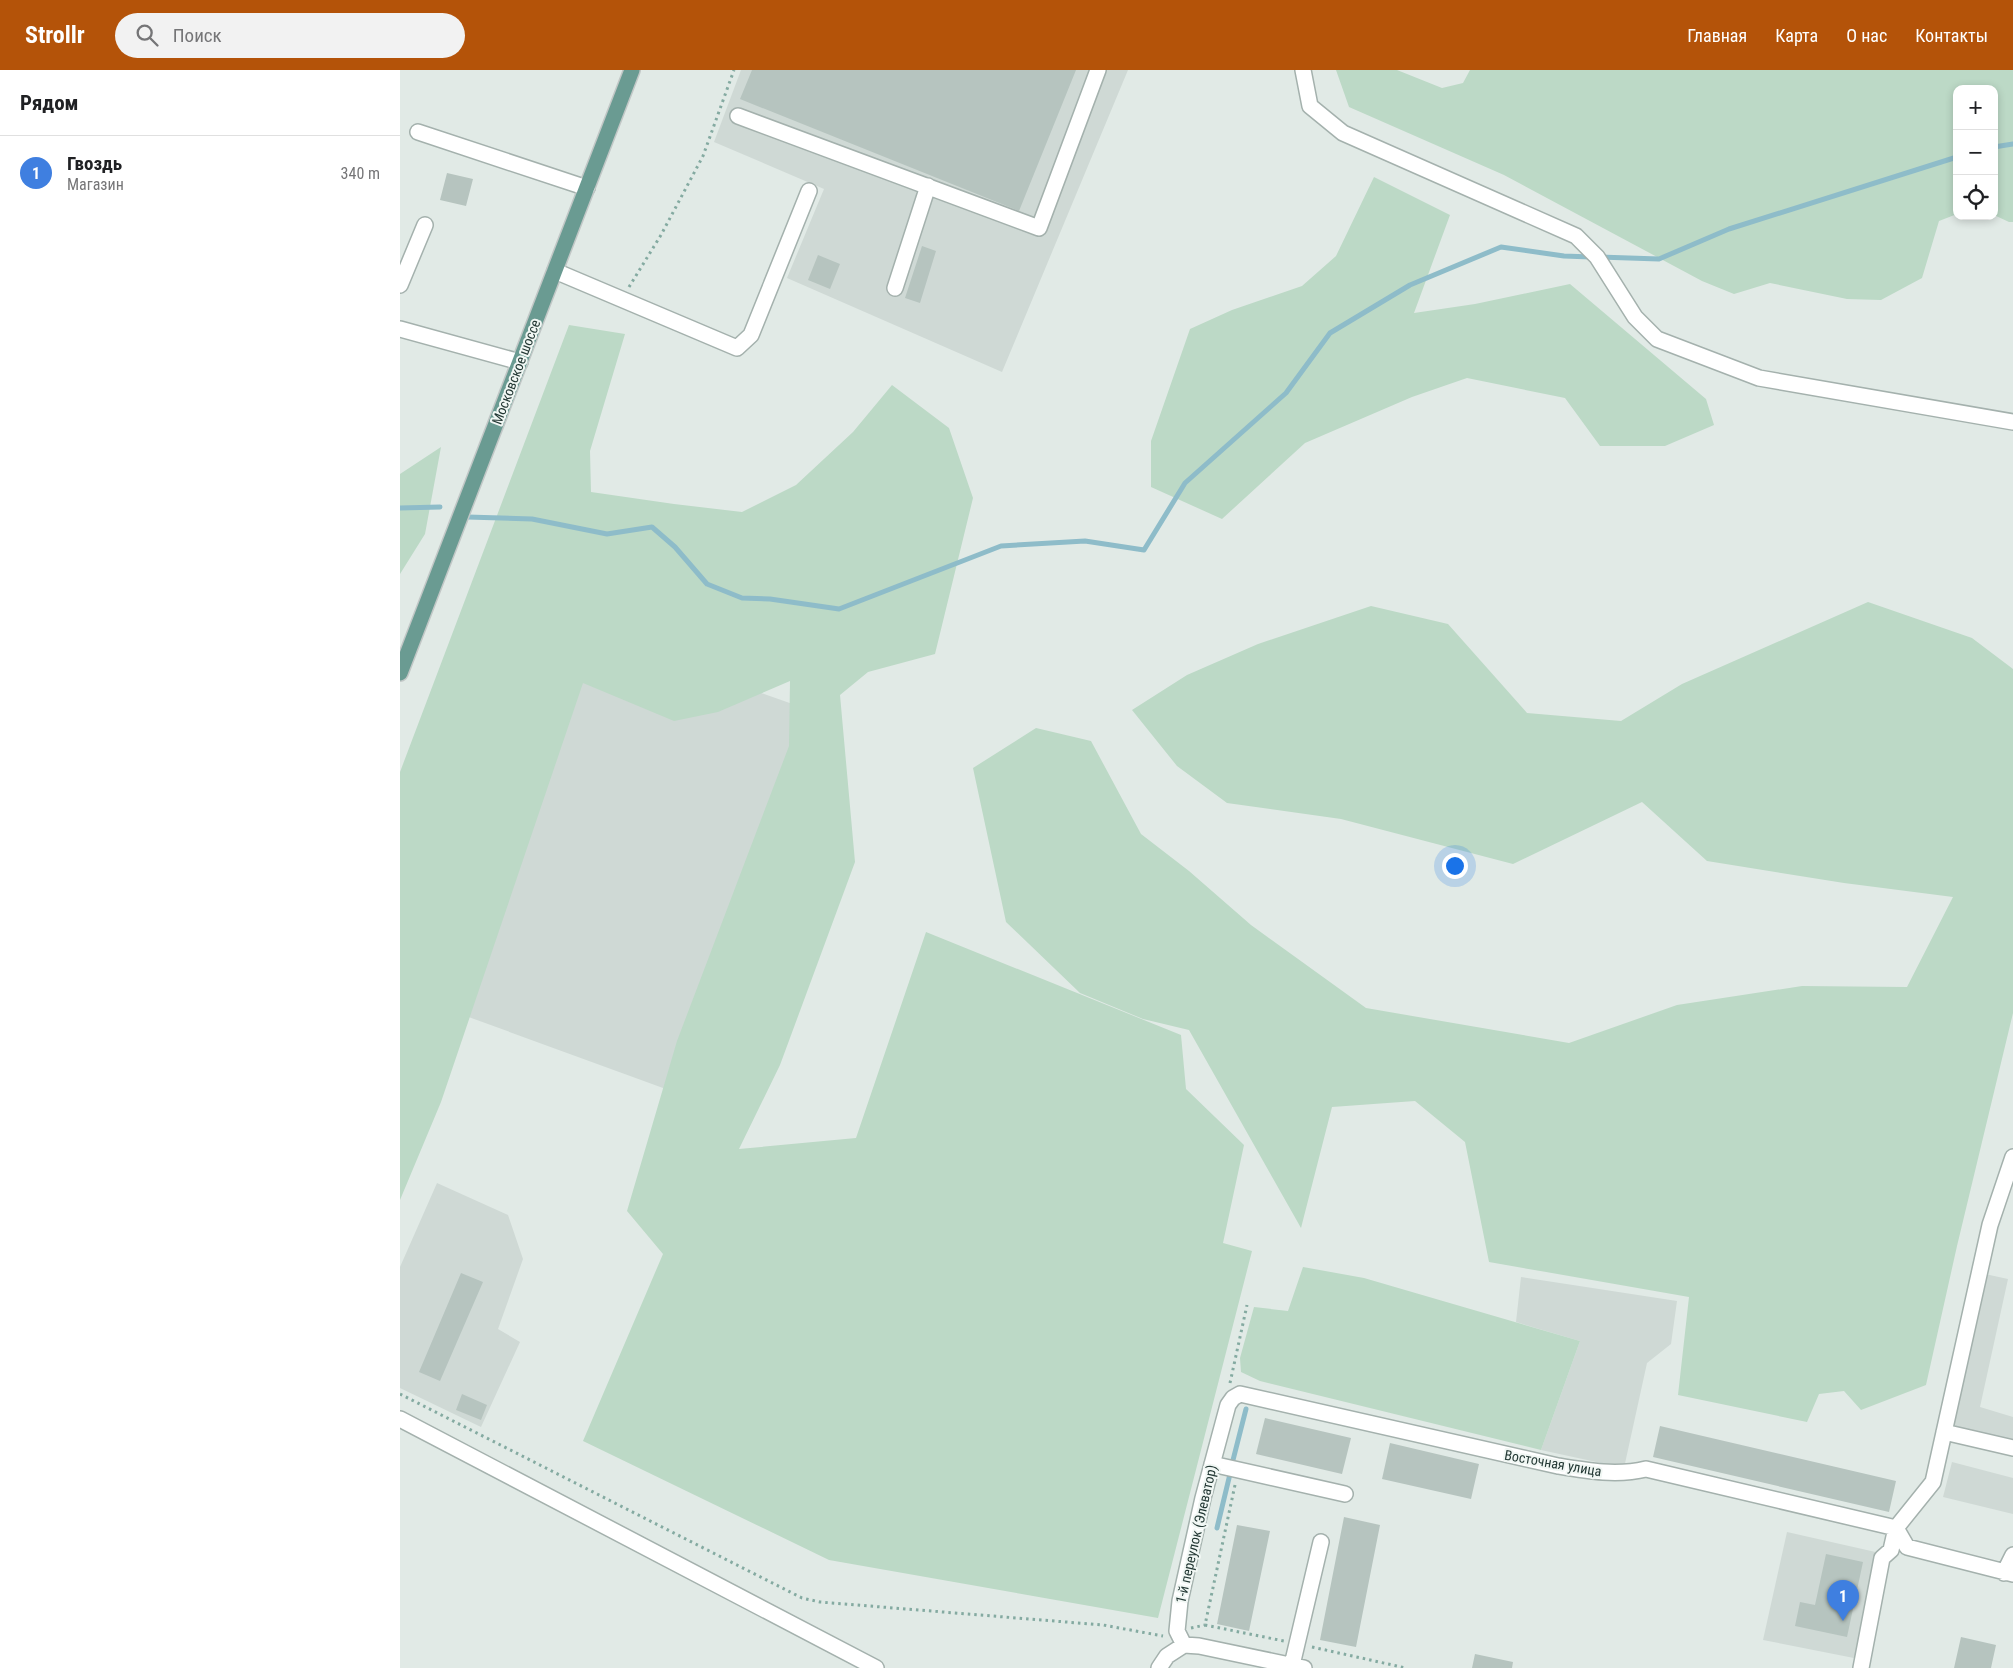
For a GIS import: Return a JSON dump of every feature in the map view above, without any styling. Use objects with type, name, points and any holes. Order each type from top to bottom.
[{"type":"main road","name":"Московское шоссе","points":[[400,673],[632,70]]},
{"type":"street","points":[[738,116],[1039,228],[1098,70]]},
{"type":"street","points":[[1303,70],[1310,106],[1343,133],[1576,236],[1597,257],[1635,317],[1657,340],[1759,378],[2013,422]]},
{"type":"street","points":[[418,132],[587,188]]},
{"type":"street","points":[[895,288],[928,186]]},
{"type":"street","points":[[555,271],[738,348],[751,335],[809,191]]},
{"type":"street","points":[[400,285],[425,224]]},
{"type":"street","points":[[400,329],[520,362]]},
{"type":"street","points":[[1861,1668],[1882,1558],[1892,1550],[1896,1528],[1933,1482],[1990,1225],[2013,1157]]},
{"type":"street","name":"1-й переулок (Элеватор)","points":[[1184,1645],[1177,1631],[1180,1601],[1203,1498],[1228,1405],[1237,1396]]},
{"type":"street","name":"Восточная улица","points":[[1237,1396],[1558,1466],[1587,1471],[1627,1474],[1646,1469],[1896,1528]]},
{"type":"street","points":[[400,1419],[876,1668]]},
{"type":"street","points":[[1944,1432],[2013,1448]]},
{"type":"street","points":[[1212,1464],[1345,1494]]},
{"type":"street","points":[[1896,1528],[1907,1547],[2008,1573],[2013,1555]]},
{"type":"street","points":[[1159,1668],[1167,1656],[1184,1645],[1199,1646],[1298,1667],[1298,1644],[1321,1542]]},
{"type":"path","points":[[621,298],[661,235],[703,156],[734,70]]},
{"type":"path","points":[[1237,1396],[1230,1385],[1231,1374],[1247,1305]]},
{"type":"path","points":[[400,1394],[802,1598],[820,1602],[1104,1625],[1160,1634],[1184,1645]]},
{"type":"path","points":[[1238,1470],[1205,1626],[1406,1668]]},
{"type":"shaded area","points":[[741,70],[1128,70],[1002,372],[787,278],[824,189],[714,142]]},
{"type":"shaded area","points":[[576,628],[818,713],[674,1092],[433,1004]]},
{"type":"shaded area","points":[[437,1183],[508,1215],[523,1259],[498,1329],[520,1342],[481,1427],[400,1388],[400,1267]]},
{"type":"shaded area","points":[[1985,1274],[2008,1279],[1980,1407],[2013,1417],[2013,1444],[1950,1427]]},
{"type":"shaded area","points":[[1521,1277],[1677,1301],[1671,1344],[1647,1363],[1624,1468],[1541,1450],[1580,1341],[1516,1322]]},
{"type":"shaded area","points":[[1952,1462],[2013,1478],[2013,1514],[1943,1497]]},
{"type":"shaded area","points":[[1787,1532],[1880,1553],[1859,1659],[1763,1640]]},
{"type":"green space","points":[[1336,70],[1397,70],[1442,88],[1463,83],[1470,70],[2013,70],[2013,222],[1998,217],[1998,85],[1953,85],[1953,216],[1939,221],[1922,278],[1881,300],[1847,299],[1770,283],[1734,294],[1702,281],[1504,175],[1349,107]]},
{"type":"green space","points":[[1374,177],[1450,215],[1414,313],[1475,304],[1570,284],[1706,399],[1714,425],[1665,446],[1600,446],[1565,398],[1467,378],[1412,397],[1305,443],[1222,519],[1151,487],[1151,441],[1190,329],[1232,310],[1302,286],[1336,256]]},
{"type":"green space","points":[[569,325],[625,334],[590,451],[591,492],[742,512],[796,485],[853,432],[892,385],[949,428],[973,498],[935,654],[868,672],[840,695],[855,862],[780,1065],[739,1149],[856,1138],[926,932],[1181,1035],[1186,1089],[1244,1145],[1223,1243],[1252,1251],[1158,1618],[829,1560],[583,1441],[663,1254],[627,1211],[677,1041],[789,746],[790,681],[718,712],[674,721],[583,683],[441,1102],[400,1200],[400,772]]},
{"type":"green space","points":[[441,447],[425,534],[400,574],[400,474]]},
{"type":"green space","points":[[1868,602],[1972,638],[2013,669],[2013,1013],[1926,1385],[1861,1410],[1844,1391],[1819,1394],[1807,1422],[1678,1395],[1689,1297],[1489,1262],[1465,1142],[1415,1101],[1332,1107],[1301,1228],[1189,1030],[1143,1019],[1080,993],[1006,922],[973,768],[1036,728],[1091,741],[1141,834],[1189,871],[1251,925],[1366,1008],[1569,1043],[1677,1005],[1802,986],[1907,987],[1953,897],[1844,883],[1707,861],[1642,802],[1513,864],[1341,819],[1227,803],[1177,766],[1132,710],[1187,675],[1258,644],[1371,606],[1448,624],[1527,713],[1621,721],[1682,684]]},
{"type":"green space","points":[[1303,1267],[1364,1278],[1580,1341],[1541,1450],[1260,1381],[1241,1372],[1240,1358],[1254,1307],[1288,1311]]},
{"type":"building","points":[[752,70],[1076,70],[1019,211],[740,99]]},
{"type":"building","points":[[447,173],[473,179],[466,206],[440,200]]},
{"type":"building","points":[[922,246],[936,251],[920,303],[905,298]]},
{"type":"building","points":[[818,255],[840,264],[830,289],[808,280]]},
{"type":"building","points":[[461,1273],[483,1282],[440,1381],[419,1372]]},
{"type":"building","points":[[462,1394],[487,1405],[481,1420],[456,1410]]},
{"type":"building","points":[[1265,1418],[1351,1438],[1342,1474],[1256,1454]]},
{"type":"building","points":[[1660,1426],[1896,1481],[1889,1512],[1653,1457]]},
{"type":"building","points":[[1390,1443],[1479,1464],[1471,1499],[1382,1479]]},
{"type":"building","points":[[1344,1517],[1380,1525],[1356,1647],[1320,1640]]},
{"type":"building","points":[[1237,1525],[1270,1531],[1249,1631],[1217,1624]]},
{"type":"building","points":[[1826,1554],[1863,1562],[1847,1637],[1795,1626],[1800,1602],[1815,1605]]},
{"type":"building","points":[[1961,1637],[1996,1645],[1991,1668],[1954,1668]]},
{"type":"building","points":[[1475,1654],[1513,1662],[1512,1668],[1472,1668]]},
{"type":"waterway","points":[[1998,146],[2013,144]]},
{"type":"waterway","points":[[1599,257],[1659,259],[1729,229],[1953,158]]},
{"type":"waterway","points":[[467,517],[532,519],[607,534],[652,527],[675,547],[707,584],[742,598],[770,599],[839,609],[1001,546],[1085,541],[1144,550],[1185,483],[1286,393],[1330,333],[1410,285],[1501,247],[1564,256],[1591,257]]},
{"type":"waterway","points":[[400,508],[440,507]]},
{"type":"waterway","points":[[1232,1464],[1246,1409]]},
{"type":"waterway","points":[[1217,1528],[1230,1474]]},
{"type":"place","name":"Гвоздь","points":[[1843,1621]]}]
